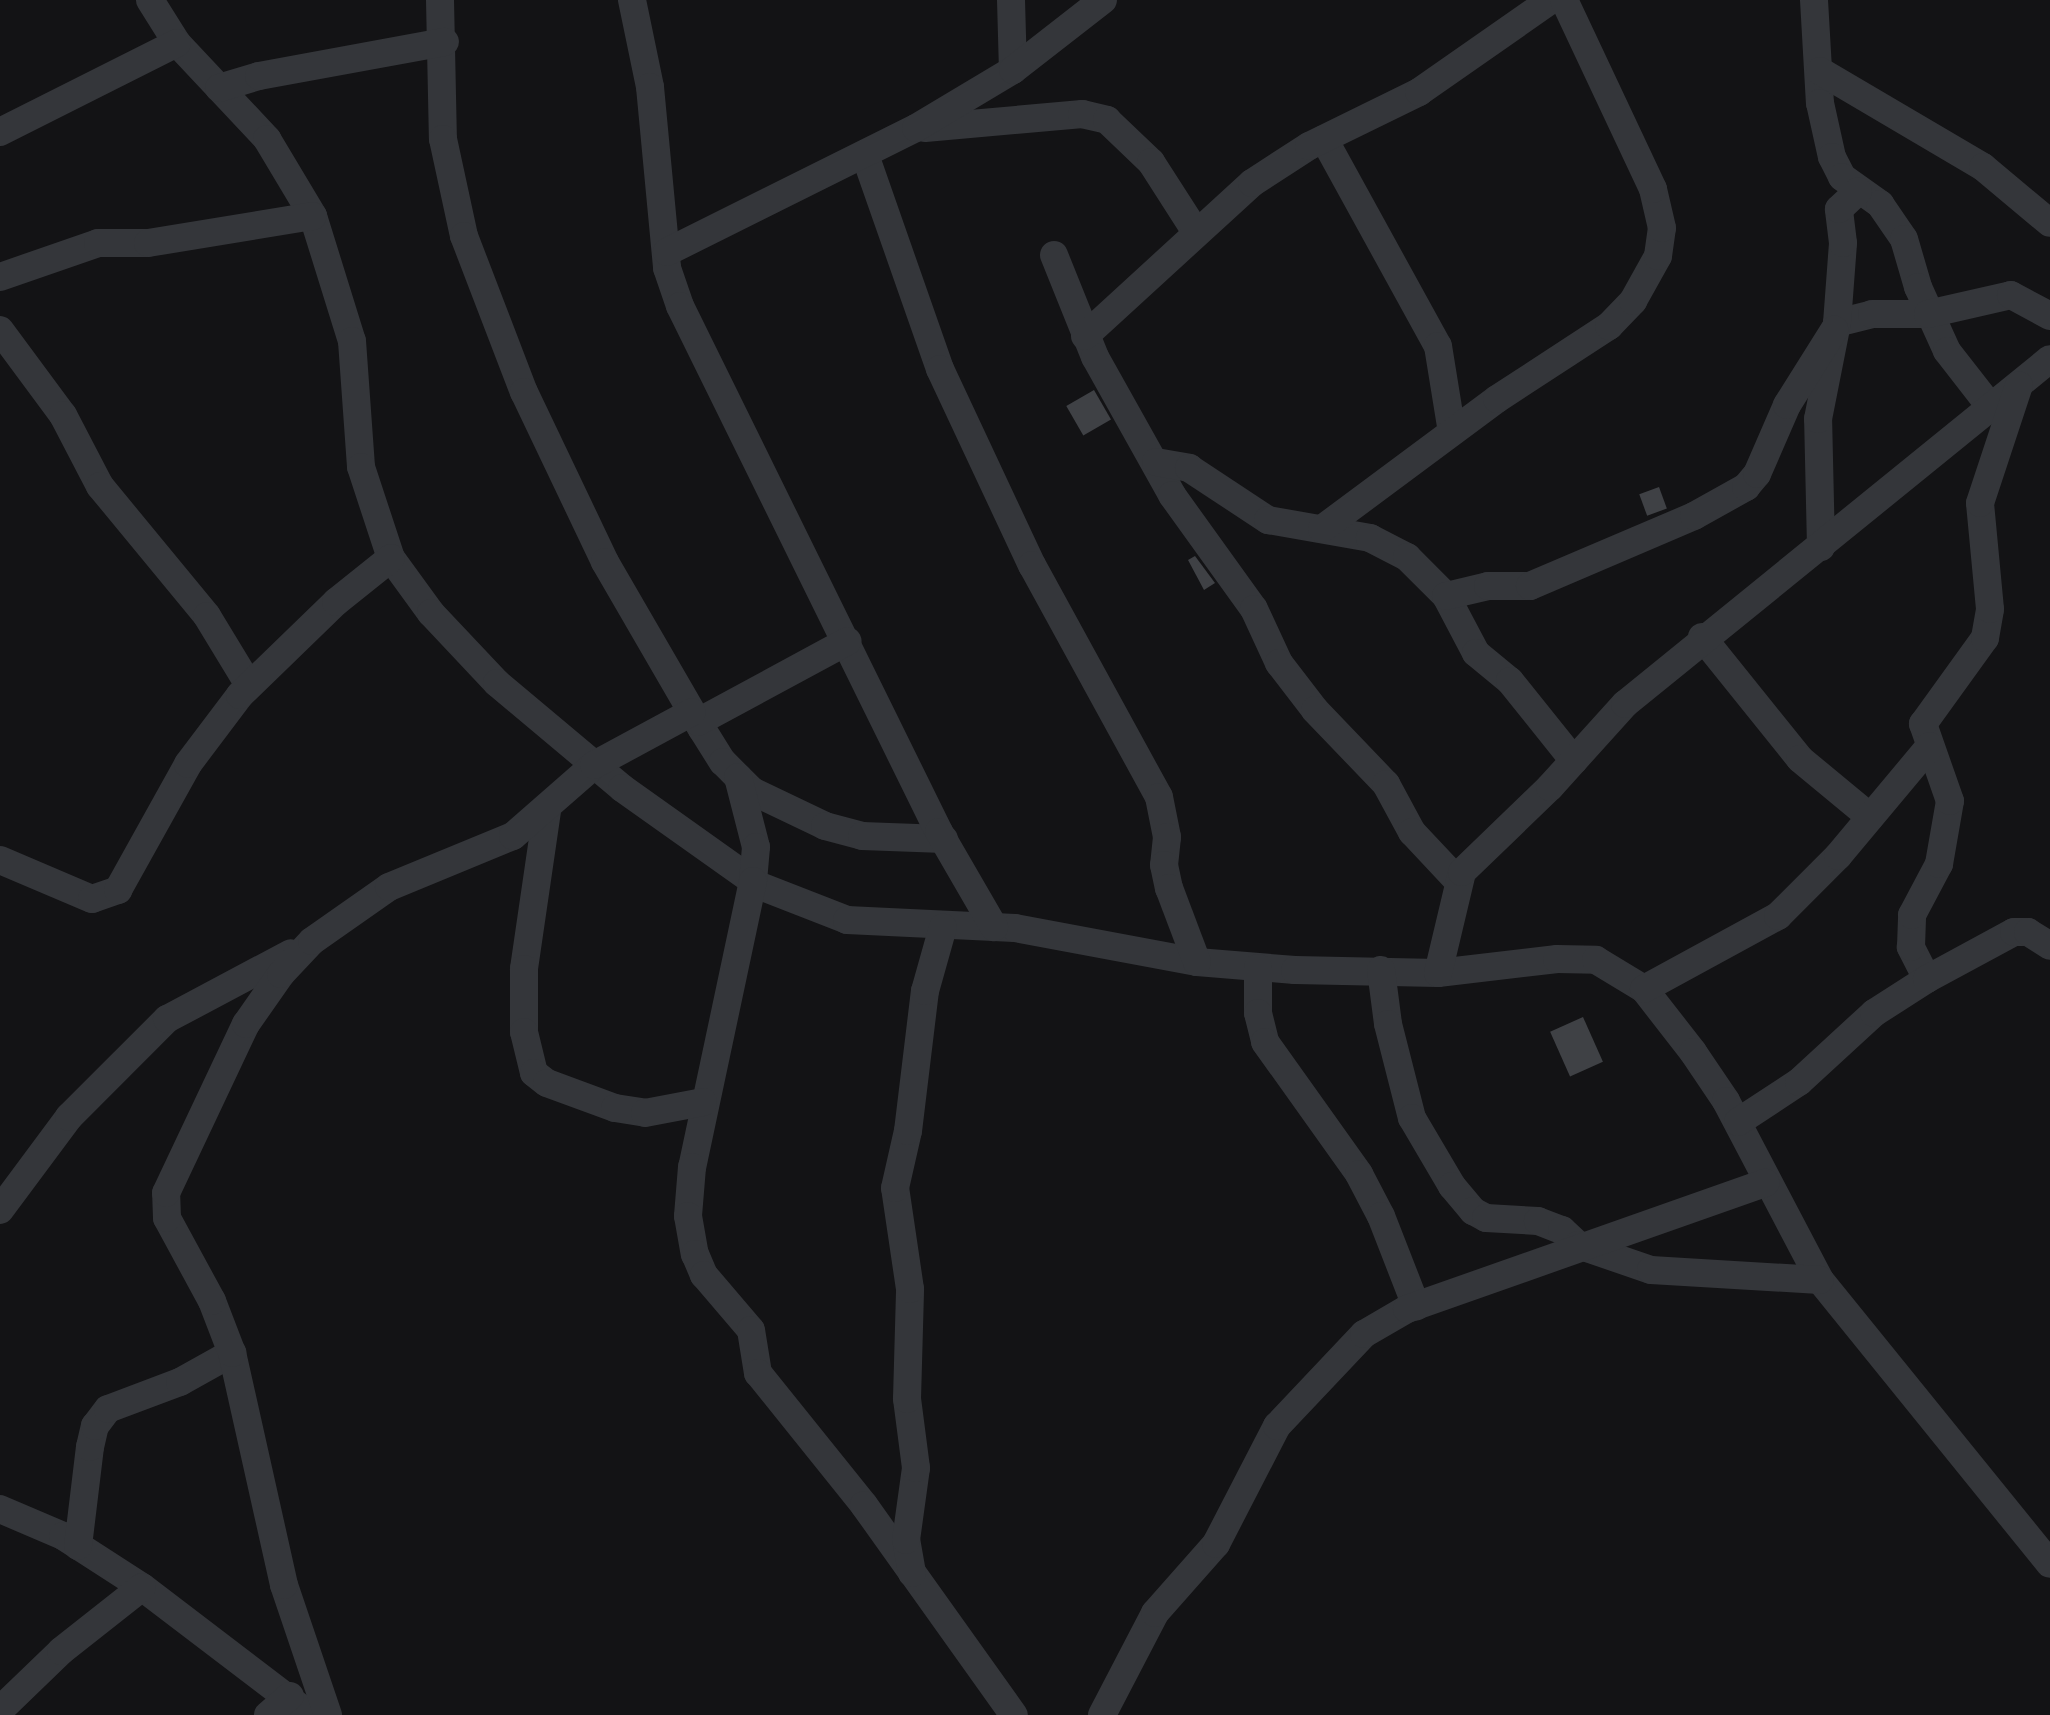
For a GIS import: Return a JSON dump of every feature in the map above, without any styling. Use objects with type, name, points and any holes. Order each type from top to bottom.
[{"type":"street","points":[[150,0],[177,43],[267,139],[313,216],[352,341],[361,467],[391,558],[431,613],[497,683],[594,765],[701,849],[753,881],[847,920],[943,927],[994,927],[1197,962],[1258,968],[1438,973],[1557,959],[1596,960],[1644,989],[1738,1122],[1765,1183],[1820,1280],[2050,1564]]},
{"type":"street","points":[[440,0],[445,42],[443,139],[464,236],[524,392],[605,562],[695,717],[737,776],[752,791],[845,832],[944,839]]},
{"type":"street","points":[[632,0],[650,87],[670,275],[701,356],[848,641],[944,839],[994,927]]},
{"type":"street","points":[[1011,0],[1013,70]]},
{"type":"street","points":[[667,252],[916,128],[1013,70],[1103,0]]},
{"type":"street","points":[[1085,336],[1252,183],[1324,139],[1419,92],[1551,0]]},
{"type":"street","points":[[1322,529],[1452,432],[1609,326],[1633,301],[1658,256],[1662,228],[1653,189],[1564,0]]},
{"type":"street","points":[[1821,4],[1823,134],[1842,177],[1880,204],[1904,239],[1928,314],[1947,351],[1989,405]]},
{"type":"street","points":[[219,88],[259,76],[445,42]]},
{"type":"street","points":[[0,132],[177,43]]},
{"type":"street","points":[[1820,71],[1983,167],[2050,223]]},
{"type":"street","points":[[916,128],[1082,114],[1107,120],[1151,162],[1196,232]]},
{"type":"street","points":[[1324,139],[1438,346],[1452,432]]},
{"type":"street","points":[[865,155],[940,369],[1032,565],[1159,797],[1167,837],[1164,865],[1169,888],[1197,962]]},
{"type":"street","points":[[1821,547],[1818,419],[1835,326],[1843,259],[1839,209],[1858,191]]},
{"type":"street","points":[[0,277],[98,243],[148,243],[313,216]]},
{"type":"street","points":[[1054,255],[1085,336],[1172,495],[1254,609],[1286,673],[1381,778],[1412,832],[1458,881]]},
{"type":"street","points":[[1446,596],[1488,586],[1530,586],[1640,535],[1694,516],[1746,487],[1757,474],[1787,405],[1835,326],[1872,314],[1928,314],[2011,295],[2050,316]]},
{"type":"street","points":[[0,330],[63,415],[100,486],[207,616],[249,685]]},
{"type":"street","points":[[1438,973],[1458,881],[1625,704],[1702,637],[1821,547],[2022,377],[2050,359]]},
{"type":"street","points":[[1927,979],[1909,938],[1912,915],[1939,864],[1950,801],[1930,746],[1925,718],[1955,686],[1985,638],[1990,609],[1980,503],[2003,420],[2022,377]]},
{"type":"street","points":[[1156,462],[1189,468],[1268,520],[1370,538],[1394,549],[1446,596],[1476,653],[1510,681],[1574,761]]},
{"type":"street","points":[[0,860],[92,899],[118,890],[188,764],[249,685],[391,558]]},
{"type":"street","points":[[1702,637],[1800,759],[1870,817]]},
{"type":"street","points":[[0,1210],[69,1117],[167,1019],[312,941],[389,887],[507,840],[547,811],[594,765],[848,641]]},
{"type":"street","points":[[1644,989],[1768,924],[1870,817],[1930,746]]},
{"type":"street","points":[[737,776],[756,847],[753,881],[703,1102],[688,1216],[698,1265],[751,1330],[758,1373],[864,1505],[913,1579],[962,1635],[1014,1715]]},
{"type":"street","points":[[547,811],[524,969],[524,1032],[534,1073],[547,1083],[615,1108],[645,1113],[703,1102]]},
{"type":"street","points":[[913,1579],[906,1540],[916,1468],[907,1399],[910,1289],[895,1188],[910,1118],[925,991],[943,927]]},
{"type":"street","points":[[1738,1122],[1799,1082],[1874,1013],[1927,979],[2014,932],[2028,932],[2050,946]]},
{"type":"street","points":[[312,941],[281,974],[246,1024],[166,1193],[167,1218],[212,1301],[232,1353],[277,1559],[328,1715]]},
{"type":"street","points":[[1258,968],[1258,1013],[1265,1042],[1359,1174],[1381,1216],[1416,1306]]},
{"type":"street","points":[[1381,970],[1388,1024],[1412,1118],[1452,1186],[1486,1218],[1538,1221],[1562,1230],[1578,1245],[1651,1270],[1820,1280]]},
{"type":"street","points":[[1102,1715],[1155,1613],[1216,1544],[1277,1426],[1364,1334],[1416,1306],[1578,1245],[1765,1183]]},
{"type":"street","points":[[78,1546],[90,1447],[95,1426],[108,1409],[180,1382],[232,1353]]},
{"type":"street","points":[[0,1509],[78,1546],[142,1587],[300,1705]]},
{"type":"street","points":[[0,1710],[61,1651],[142,1587]]},
{"type":"street","points":[[268,1715],[300,1705]]},
{"type":"building","points":[[1094,390],[1111,419],[1083,435],[1066,406]]},
{"type":"building","points":[[1659,487],[1667,509],[1647,516],[1639,494]]},
{"type":"building","points":[[1195,556],[1215,583],[1204,590],[1188,560]]},
{"type":"building","points":[[1583,1017],[1603,1062],[1570,1076],[1550,1032]]}]
